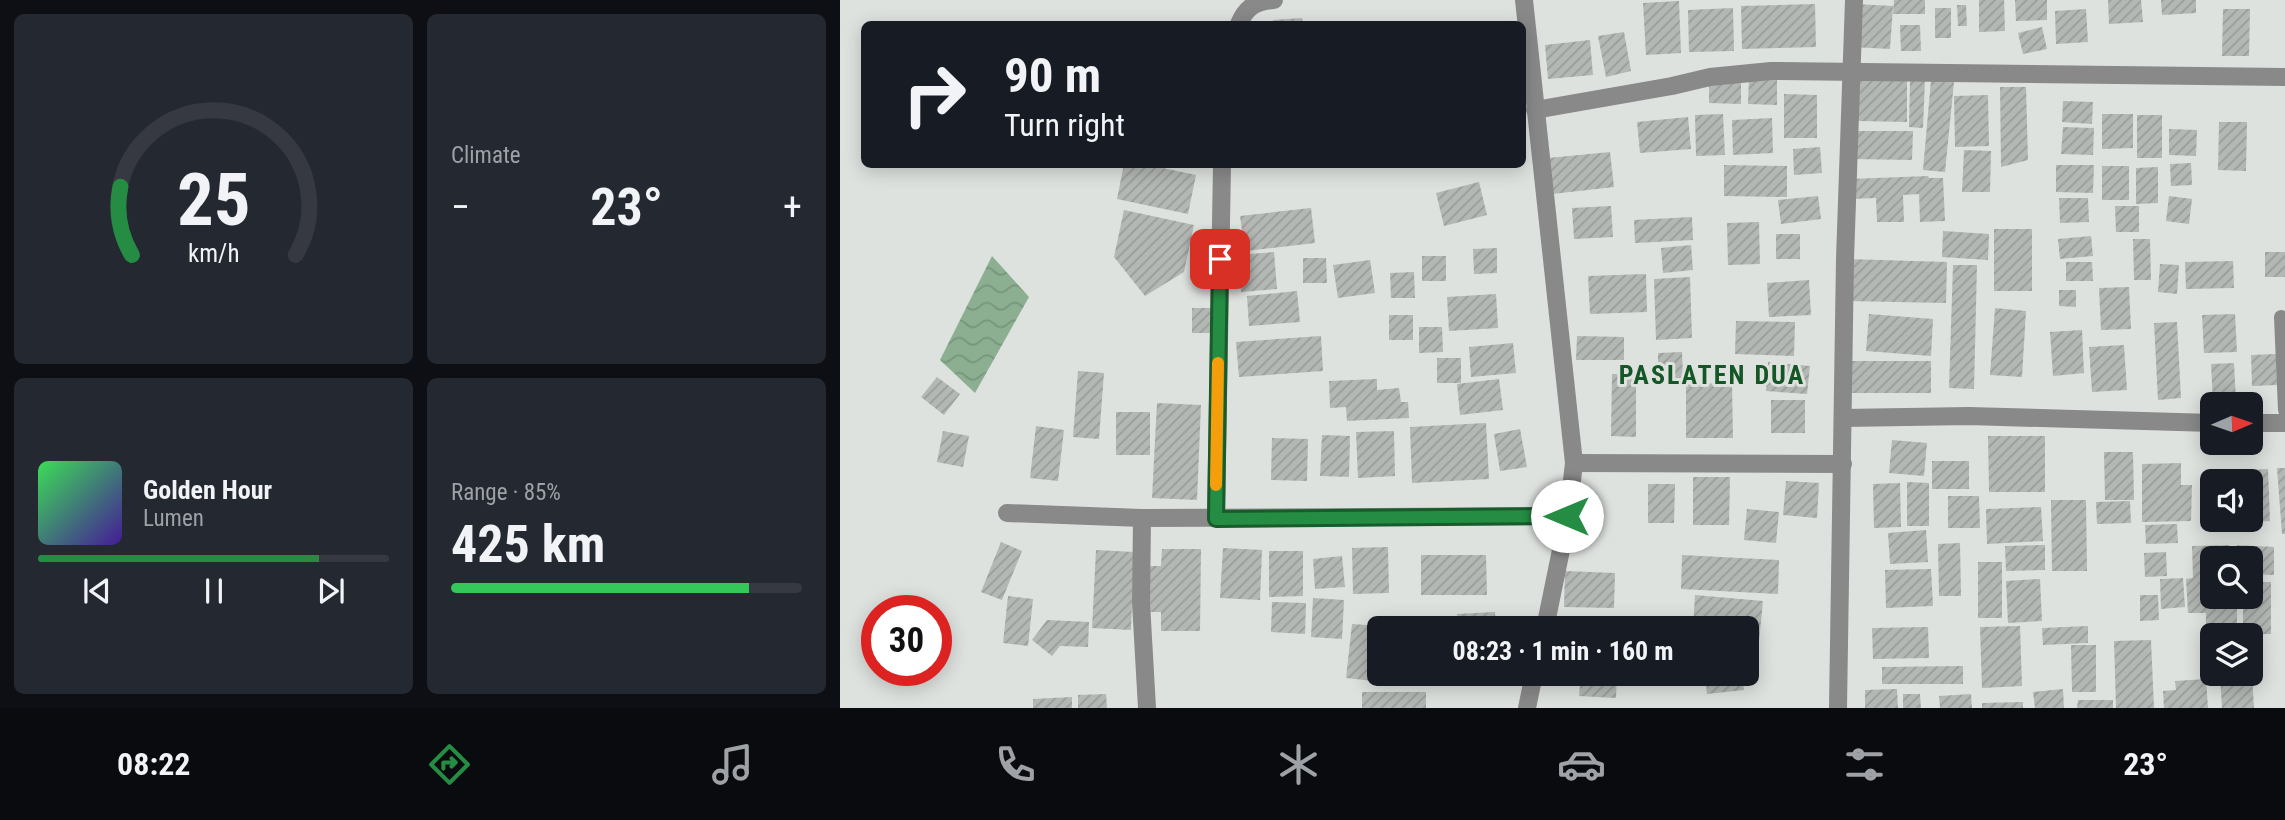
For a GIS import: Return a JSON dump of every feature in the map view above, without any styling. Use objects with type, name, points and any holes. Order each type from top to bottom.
[{"type":"street","points":[[1241,21],[1251,5],[1274,0]]},
{"type":"street","points":[[1524,0],[1574,463],[1567,516],[1547,616]]},
{"type":"street","points":[[1838,708],[1844,259],[1854,0]]},
{"type":"street","points":[[1535,110],[1743,72],[2285,77]]},
{"type":"street","points":[[1216,519],[1222,168]]},
{"type":"street","points":[[1843,418],[1969,416],[2200,423]]},
{"type":"street","points":[[2263,423],[2285,423]]},
{"type":"street","points":[[1574,463],[1843,464]]},
{"type":"street","points":[[1007,513],[1216,519],[1567,516]]},
{"type":"street","points":[[1142,518],[1141,603],[1147,708]]},
{"type":"street","points":[[1527,708],[1532,686]]},
{"type":"lane","points":[[2281,317],[2285,410]]},
{"type":"water","points":[[992,256],[1029,297],[975,393],[940,360]]},
{"type":"building","points":[[1894,0],[1925,0],[1925,14],[1893,14]]},
{"type":"building","points":[[1979,0],[2004,0],[2005,31],[1979,32]]},
{"type":"building","points":[[2015,0],[2047,0],[2047,20],[2016,21]]},
{"type":"building","points":[[2108,0],[2141,0],[2143,22],[2109,24]]},
{"type":"building","points":[[2161,0],[2196,0],[2196,13],[2162,15]]},
{"type":"building","points":[[1679,1],[1681,53],[1646,55],[1643,3]]},
{"type":"building","points":[[1815,4],[1816,47],[1742,49],[1741,6]]},
{"type":"building","points":[[1855,4],[1893,6],[1890,49],[1852,47]]},
{"type":"building","points":[[1957,5],[1966,5],[1967,26],[1958,26]]},
{"type":"building","points":[[1733,8],[1734,51],[1689,52],[1688,10]]},
{"type":"building","points":[[1935,8],[1951,8],[1951,38],[1935,38]]},
{"type":"building","points":[[2086,9],[2088,42],[2056,44],[2055,11]]},
{"type":"building","points":[[2223,9],[2250,9],[2249,56],[2222,56]]},
{"type":"building","points":[[1302,18],[1302,21],[1273,21]]},
{"type":"building","points":[[1900,25],[1920,25],[1921,51],[1901,51]]},
{"type":"building","points":[[2042,27],[2047,49],[2023,54],[2018,33]]},
{"type":"building","points":[[1624,32],[1631,71],[1606,77],[1598,36]]},
{"type":"building","points":[[1590,40],[1593,75],[1548,79],[1545,45]]},
{"type":"building","points":[[1749,76],[1777,77],[1777,105],[1748,104]]},
{"type":"building","points":[[1858,77],[1907,78],[1907,122],[1858,121]]},
{"type":"building","points":[[1709,80],[1741,81],[1741,104],[1709,103]]},
{"type":"building","points":[[1925,80],[1923,128],[1909,127],[1910,81]]},
{"type":"building","points":[[1931,80],[1954,82],[1945,172],[1923,170]]},
{"type":"building","points":[[2000,87],[2026,87],[2028,160],[2001,167]]},
{"type":"building","points":[[1784,94],[1817,95],[1817,138],[1784,138]]},
{"type":"building","points":[[1988,95],[1989,146],[1955,147],[1954,96]]},
{"type":"building","points":[[2063,101],[2093,102],[2092,124],[2062,122]]},
{"type":"building","points":[[1723,114],[1725,155],[1696,156],[1695,115]]},
{"type":"building","points":[[2102,114],[2133,114],[2133,148],[2102,149]]},
{"type":"building","points":[[2137,115],[2162,115],[2162,158],[2137,158]]},
{"type":"building","points":[[1688,117],[1691,149],[1640,153],[1637,122]]},
{"type":"building","points":[[1772,118],[1773,153],[1733,155],[1732,120]]},
{"type":"building","points":[[2219,122],[2247,122],[2246,171],[2218,170]]},
{"type":"building","points":[[2063,127],[2094,128],[2093,155],[2061,154]]},
{"type":"building","points":[[2169,129],[2197,130],[2196,156],[2169,155]]},
{"type":"building","points":[[1852,131],[1913,131],[1912,160],[1852,159]]},
{"type":"building","points":[[1820,147],[1822,173],[1794,175],[1793,149]]},
{"type":"building","points":[[1964,150],[1991,151],[1990,192],[1962,192]]},
{"type":"building","points":[[1610,152],[1614,187],[1552,194],[1548,158]]},
{"type":"building","points":[[2191,163],[2192,185],[2171,186],[2170,164]]},
{"type":"building","points":[[1724,165],[1787,166],[1787,197],[1724,196]]},
{"type":"building","points":[[2056,165],[2094,165],[2093,193],[2056,192]]},
{"type":"building","points":[[2102,166],[2129,166],[2129,200],[2102,200]]},
{"type":"building","points":[[2158,167],[2158,203],[2136,204],[2136,168]]},
{"type":"building","points":[[1123,168],[1163,168],[1196,175],[1188,214],[1117,199]]},
{"type":"building","points":[[1928,176],[1943,178],[1945,221],[1920,222],[1919,194],[1903,195],[1904,222],[1877,222],[1876,198],[1851,199],[1850,179]]},
{"type":"building","points":[[1479,182],[1487,215],[1444,226],[1436,193]]},
{"type":"building","points":[[1818,196],[1821,219],[1781,224],[1778,200]]},
{"type":"building","points":[[2169,196],[2192,199],[2189,224],[2166,221]]},
{"type":"building","points":[[2059,198],[2088,198],[2089,222],[2060,223]]},
{"type":"building","points":[[1611,206],[1613,237],[1574,239],[1572,208]]},
{"type":"building","points":[[2115,206],[2139,206],[2139,232],[2116,232]]},
{"type":"building","points":[[1311,208],[1315,243],[1245,251],[1240,216]]},
{"type":"building","points":[[1124,210],[1194,225],[1184,272],[1145,296],[1114,257]]},
{"type":"building","points":[[1692,217],[1693,240],[1635,243],[1634,220]]},
{"type":"building","points":[[1759,222],[1760,264],[1728,265],[1727,223]]},
{"type":"building","points":[[1994,229],[2032,229],[2032,291],[1994,291]]},
{"type":"building","points":[[1943,231],[1989,234],[1988,260],[1942,257]]},
{"type":"building","points":[[1776,234],[1800,234],[1800,259],[1776,259]]},
{"type":"building","points":[[2091,236],[2093,256],[2060,259],[2058,239]]},
{"type":"building","points":[[2133,239],[2150,239],[2151,280],[2134,280]]},
{"type":"building","points":[[1691,245],[1693,270],[1663,273],[1661,248]]},
{"type":"building","points":[[1497,248],[1497,273],[1474,274],[1473,249]]},
{"type":"building","points":[[1274,252],[1277,289],[1241,292],[1238,255]]},
{"type":"building","points":[[2265,252],[2285,252],[2285,277],[2265,277]]},
{"type":"building","points":[[1422,256],[1446,256],[1446,281],[1422,281]]},
{"type":"building","points":[[1303,258],[1326,258],[1327,283],[1303,283]]},
{"type":"building","points":[[1847,259],[1947,262],[1946,303],[1846,301]]},
{"type":"building","points":[[1370,260],[1375,293],[1338,298],[1333,265]]},
{"type":"building","points":[[2233,261],[2234,288],[2186,289],[2185,262]]},
{"type":"building","points":[[2066,262],[2092,262],[2093,281],[2066,281]]},
{"type":"building","points":[[2160,264],[2179,265],[2177,294],[2158,292]]},
{"type":"building","points":[[1953,265],[1977,265],[1974,389],[1949,388]]},
{"type":"building","points":[[1414,272],[1415,298],[1391,298],[1390,273]]},
{"type":"building","points":[[1646,274],[1647,312],[1590,314],[1588,276]]},
{"type":"building","points":[[1690,277],[1692,338],[1656,340],[1654,279]]},
{"type":"building","points":[[1809,280],[1811,315],[1769,317],[1767,283]]},
{"type":"building","points":[[2129,287],[2131,329],[2101,330],[2099,288]]},
{"type":"building","points":[[2059,290],[2076,290],[2076,307],[2059,306]]},
{"type":"building","points":[[1297,291],[1300,322],[1249,326],[1247,296]]},
{"type":"building","points":[[1496,294],[1498,328],[1449,331],[1447,297]]},
{"type":"building","points":[[1192,308],[1216,308],[1216,333],[1192,333]]},
{"type":"building","points":[[1995,308],[2026,311],[2022,377],[1990,375]]},
{"type":"building","points":[[1869,314],[1933,319],[1931,356],[1866,351]]},
{"type":"building","points":[[2235,314],[2237,352],[2204,353],[2202,315]]},
{"type":"building","points":[[1389,315],[1413,315],[1413,340],[1389,340]]},
{"type":"building","points":[[1736,321],[1795,322],[1794,356],[1735,354]]},
{"type":"building","points":[[2177,322],[2181,398],[2158,400],[2154,323]]},
{"type":"building","points":[[1419,327],[1442,327],[1443,352],[1419,353]]},
{"type":"building","points":[[2082,330],[2084,373],[2053,376],[2050,332]]},
{"type":"building","points":[[1321,336],[1323,371],[1239,377],[1236,342]]},
{"type":"building","points":[[1577,336],[1624,337],[1624,360],[1576,360]]},
{"type":"building","points":[[1513,343],[1516,373],[1471,377],[1469,347]]},
{"type":"building","points":[[2124,345],[2127,390],[2092,392],[2089,347]]},
{"type":"building","points":[[1682,352],[1683,378],[1658,378],[1658,353]]},
{"type":"building","points":[[2276,354],[2277,385],[2252,386],[2251,355]]},
{"type":"building","points":[[1437,358],[1461,358],[1461,383],[1437,383]]},
{"type":"building","points":[[1844,361],[1931,361],[1931,393],[1844,393]]},
{"type":"building","points":[[1768,362],[1810,366],[1807,394],[1766,391]]},
{"type":"building","points":[[2234,363],[2235,392],[2212,392],[2211,364]]},
{"type":"building","points":[[1078,371],[1104,373],[1099,439],[1073,437]]},
{"type":"building","points":[[1612,374],[1636,374],[1636,437],[1611,436]]},
{"type":"building","points":[[937,377],[960,394],[944,415],[921,397]]},
{"type":"building","points":[[1377,379],[1377,390],[1399,388],[1401,402],[1408,402],[1409,418],[1347,421],[1346,407],[1330,408],[1329,381]]},
{"type":"building","points":[[1499,379],[1503,410],[1460,415],[1457,384]]},
{"type":"building","points":[[1732,383],[1733,438],[1686,438],[1686,384]]},
{"type":"building","points":[[1771,400],[1805,400],[1805,433],[1771,433]]},
{"type":"building","points":[[1157,403],[1201,405],[1197,500],[1152,498]]},
{"type":"building","points":[[1116,412],[1150,412],[1150,455],[1116,455]]},
{"type":"building","points":[[1486,423],[1489,479],[1412,483],[1410,427]]},
{"type":"building","points":[[1036,426],[1064,430],[1058,481],[1030,478]]},
{"type":"building","points":[[1520,429],[1527,467],[1500,471],[1494,434]]},
{"type":"building","points":[[943,431],[969,436],[963,467],[937,462]]},
{"type":"building","points":[[1394,431],[1395,476],[1358,478],[1356,432]]},
{"type":"building","points":[[1322,435],[1350,436],[1349,477],[1320,476]]},
{"type":"building","points":[[1988,436],[2045,436],[2045,492],[1989,492]]},
{"type":"building","points":[[1272,438],[1308,439],[1307,481],[1271,480]]},
{"type":"building","points":[[1892,440],[1927,443],[1924,476],[1889,473]]},
{"type":"building","points":[[2104,452],[2133,452],[2134,500],[2105,500]]},
{"type":"building","points":[[1932,461],[1969,461],[1969,489],[1932,489]]},
{"type":"building","points":[[2181,463],[2181,485],[2192,485],[2191,521],[2142,522],[2142,464]]},
{"type":"building","points":[[2277,468],[2285,468],[2285,534],[2282,534]]},
{"type":"building","points":[[2263,469],[2268,469],[2270,521],[2263,521]]},
{"type":"building","points":[[1693,477],[1730,477],[1729,525],[1693,525]]},
{"type":"building","points":[[1786,481],[1819,483],[1817,518],[1783,515]]},
{"type":"building","points":[[1907,482],[1929,483],[1929,526],[1907,526]]},
{"type":"building","points":[[1900,483],[1901,527],[1874,528],[1873,484]]},
{"type":"building","points":[[1648,484],[1675,484],[1674,523],[1648,523]]},
{"type":"building","points":[[1948,496],[1979,496],[1980,528],[1948,528]]},
{"type":"building","points":[[2051,500],[2086,500],[2087,571],[2052,571]]},
{"type":"building","points":[[2130,501],[2131,523],[2097,524],[2096,502]]},
{"type":"building","points":[[2041,507],[2043,541],[1987,544],[1986,509]]},
{"type":"building","points":[[1747,509],[1779,512],[1776,543],[1744,540]]},
{"type":"building","points":[[2177,524],[2178,543],[2146,544],[2145,525]]},
{"type":"building","points":[[1926,530],[1928,562],[1890,564],[1888,533]]},
{"type":"building","points":[[1001,542],[1022,551],[1002,600],[981,592]]},
{"type":"building","points":[[1960,543],[1961,596],[1939,596],[1938,544]]},
{"type":"building","points":[[2045,545],[2045,570],[2006,571],[2005,546]]},
{"type":"building","points":[[2229,545],[2200,546],[2200,609],[2237,609],[2237,623],[2206,623],[2206,613],[2188,613],[2186,579],[2193,578],[2192,546]]},
{"type":"building","points":[[2263,546],[2274,547],[2274,575],[2263,575]]},
{"type":"building","points":[[1388,547],[1389,593],[1353,594],[1352,548]]},
{"type":"building","points":[[1223,548],[1262,550],[1260,600],[1220,598]]},
{"type":"building","points":[[1162,549],[1201,549],[1200,631],[1161,631],[1161,612],[1148,612],[1147,566],[1161,566]]},
{"type":"building","points":[[1096,550],[1134,552],[1131,630],[1092,628]]},
{"type":"building","points":[[1269,551],[1303,551],[1303,596],[1269,597]]},
{"type":"building","points":[[2166,552],[2167,576],[2145,577],[2144,553]]},
{"type":"building","points":[[1421,555],[1486,555],[1487,595],[1421,595]]},
{"type":"building","points":[[1682,555],[1779,560],[1778,594],[1681,589]]},
{"type":"building","points":[[1342,556],[1345,587],[1315,589],[1313,559]]},
{"type":"building","points":[[1978,562],[2002,562],[2002,618],[1978,618]]},
{"type":"building","points":[[1931,569],[1933,606],[1886,608],[1885,570]]},
{"type":"building","points":[[1565,571],[1615,573],[1614,608],[1564,607]]},
{"type":"building","points":[[2183,578],[2185,607],[2161,609],[2160,579]]},
{"type":"building","points":[[2040,579],[2042,621],[2008,623],[2006,581]]},
{"type":"building","points":[[2263,582],[2271,582],[2271,634],[2263,634],[2263,623],[2243,623],[2243,609],[2263,609]]},
{"type":"building","points":[[1695,595],[1763,601],[1759,642],[1759,616],[1694,616]]},
{"type":"building","points":[[2140,595],[2158,595],[2159,620],[2140,621]]},
{"type":"building","points":[[1008,596],[1033,599],[1028,646],[1003,643]]},
{"type":"building","points":[[1313,598],[1344,600],[1342,639],[1311,637]]},
{"type":"building","points":[[1272,602],[1306,603],[1305,634],[1271,632]]},
{"type":"building","points":[[1495,612],[1495,616],[1457,616]]},
{"type":"building","points":[[1047,620],[1089,622],[1088,647],[1060,646],[1052,656],[1032,640]]},
{"type":"building","points":[[1352,624],[1367,625],[1367,680],[1346,678]]},
{"type":"building","points":[[2020,626],[2022,686],[1982,688],[1980,627]]},
{"type":"building","points":[[2088,626],[2088,643],[2043,645],[2042,628]]},
{"type":"building","points":[[1928,627],[1929,658],[1873,659],[1872,628]]},
{"type":"building","points":[[2151,640],[2154,708],[2116,708],[2114,641]]},
{"type":"building","points":[[2071,645],[2096,645],[2096,692],[2072,692]]},
{"type":"building","points":[[1963,666],[1963,684],[1882,684],[1882,667]]},
{"type":"building","points":[[2200,679],[2200,686],[2206,686],[2208,708],[2164,708],[2163,691],[2176,690],[2175,681]]},
{"type":"building","points":[[1580,686],[1616,686],[1616,698],[1579,696]]},
{"type":"building","points":[[1706,686],[1744,686],[1744,690],[1707,694]]},
{"type":"building","points":[[2221,686],[2253,686],[2254,708],[2222,708]]},
{"type":"building","points":[[1897,689],[1898,708],[1865,708],[1865,690]]},
{"type":"building","points":[[2063,689],[2064,708],[2035,708],[2033,692]]},
{"type":"building","points":[[1362,692],[1426,692],[1426,708],[1362,708]]},
{"type":"building","points":[[1106,694],[1107,708],[1078,708],[1078,695]]},
{"type":"building","points":[[1903,694],[1920,694],[1921,708],[1903,708]]},
{"type":"building","points":[[1971,694],[1972,708],[1940,708],[1939,696]]},
{"type":"building","points":[[1072,697],[1072,708],[1033,708],[1033,699]]},
{"type":"building","points":[[2078,700],[2113,700],[2113,708],[2077,708]]},
{"type":"building","points":[[2023,702],[2023,708],[1982,708],[1982,703]]},
{"type":"slow traffic","points":[[1216,485],[1218,363]]},
{"type":"district","name":"PASLATEN DUA","points":[[1712,375]]},
{"type":"route","points":[[1220,259],[1216,519],[1567,516]]}]
